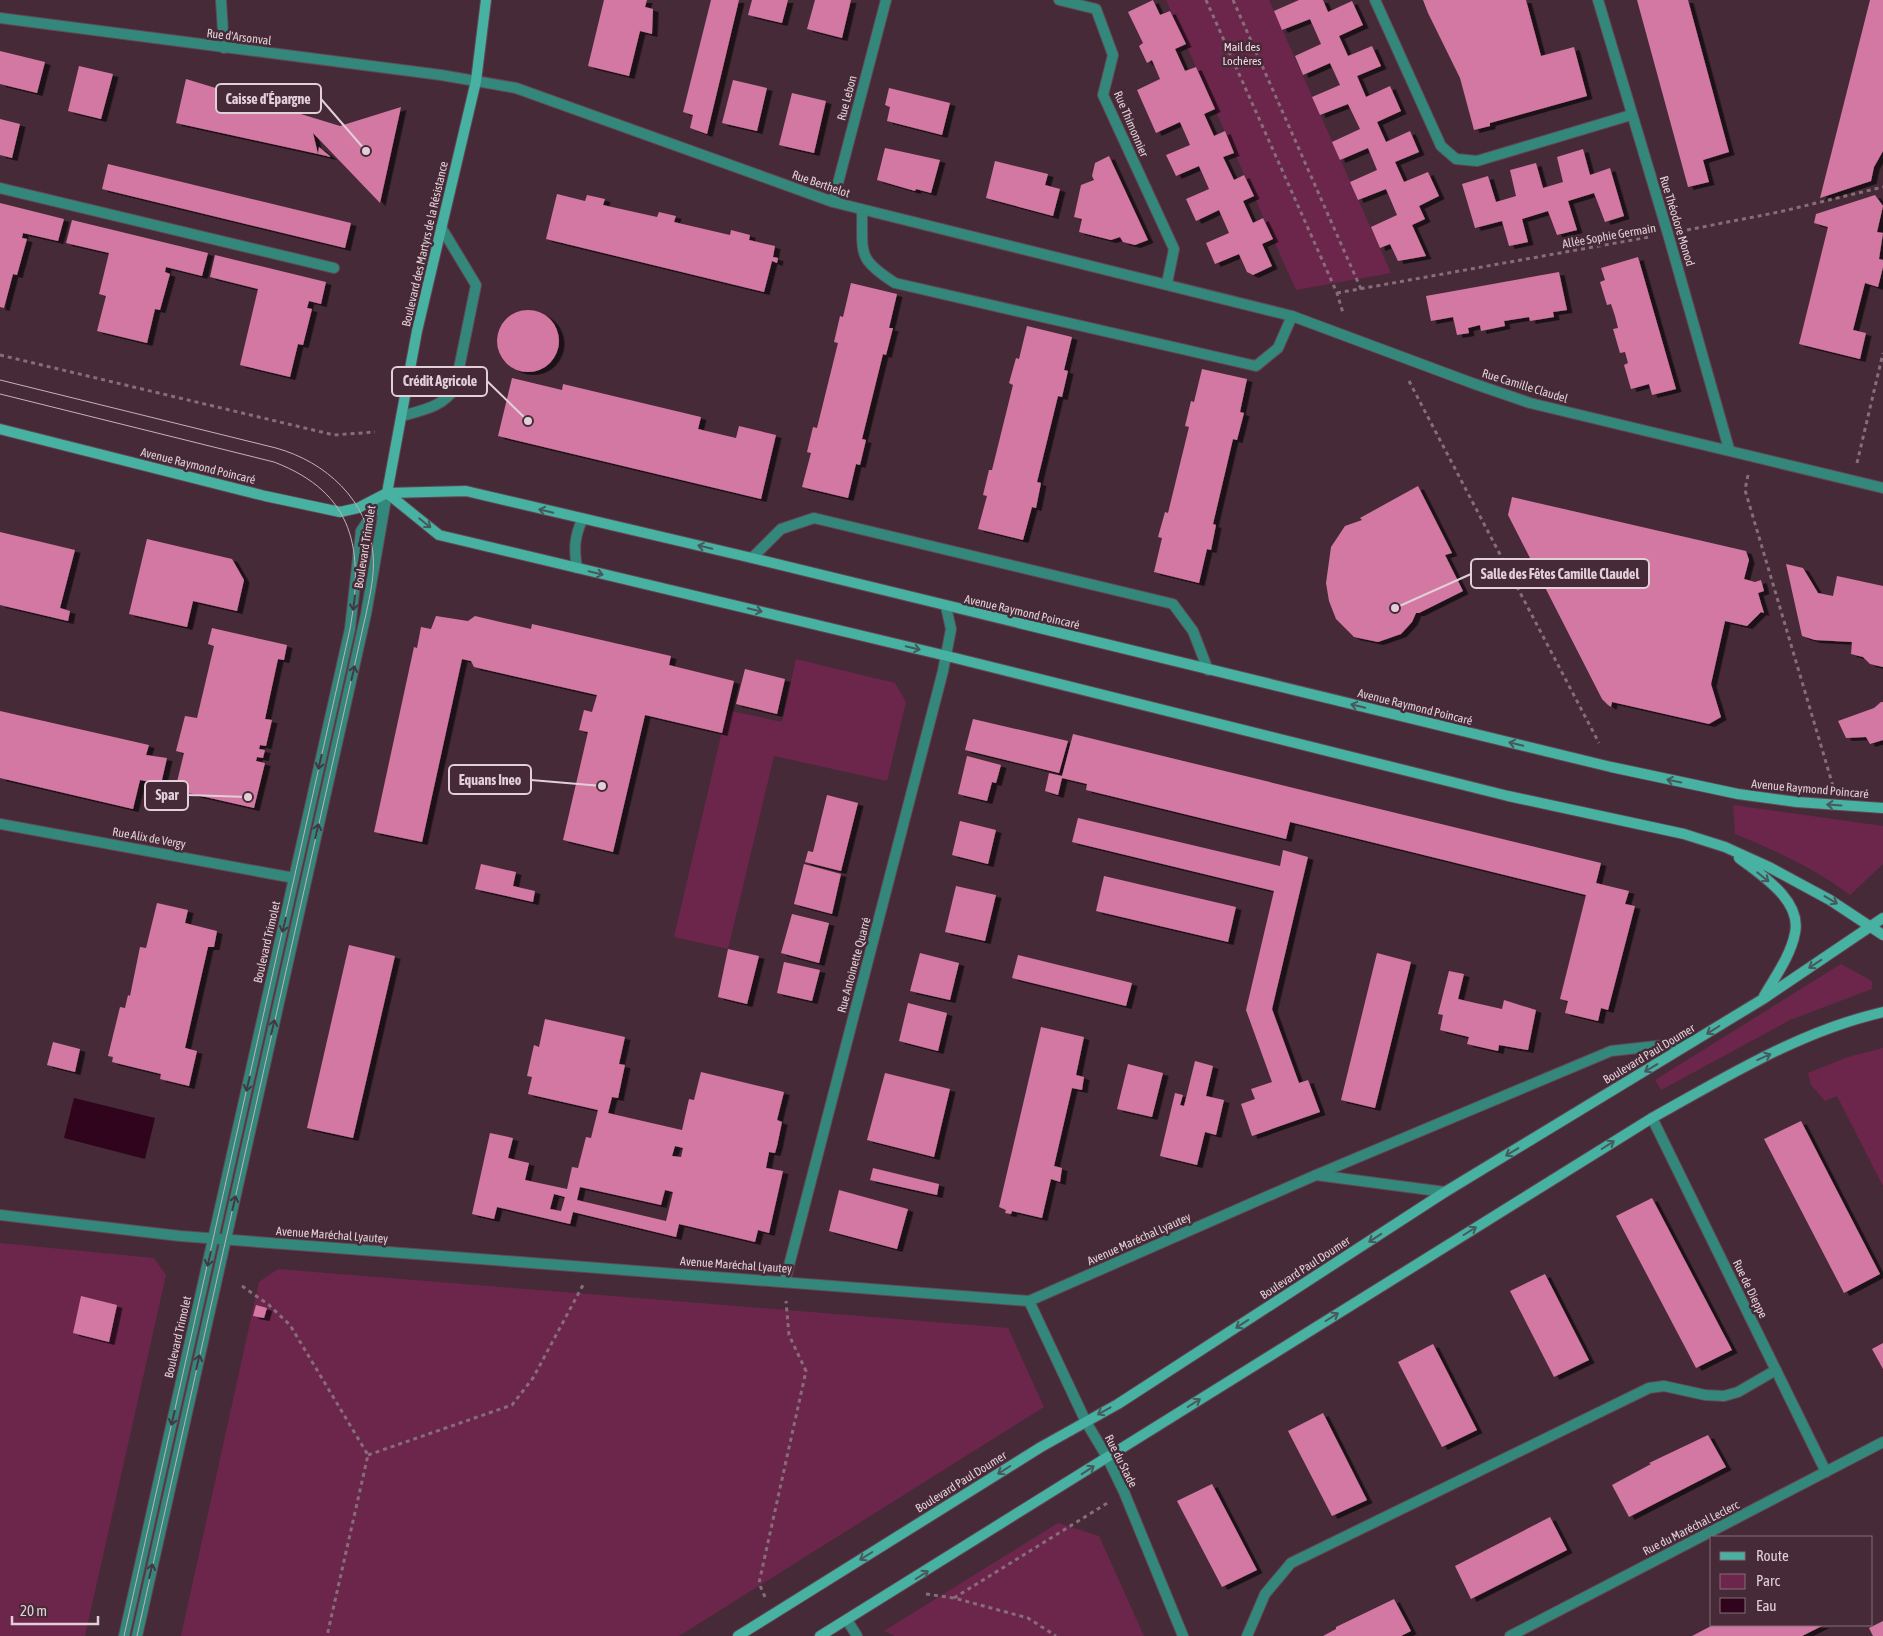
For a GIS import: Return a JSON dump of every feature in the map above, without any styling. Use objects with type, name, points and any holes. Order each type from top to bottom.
[{"type":"main road","name":"Boulevard des Martyrs de la Résistance","points":[[387,493],[417,331],[476,81],[486,0]]},
{"type":"main road","name":"Avenue Raymond Poincaré","points":[[0,429],[265,496],[340,512],[358,508],[387,493],[466,492],[752,558],[946,607],[1611,767],[1738,794],[1883,808]]},
{"type":"main road","points":[[387,493],[439,535],[947,656],[1508,796],[1684,834],[1725,847],[1818,892],[1883,936]]},
{"type":"main road","points":[[1725,847],[1767,879],[1791,908],[1794,919],[1795,932],[1784,960],[1763,999]]},
{"type":"main road","name":"Boulevard Paul Doumer","points":[[738,1636],[1041,1447],[1118,1404],[1445,1192],[1763,999],[1883,918]]},
{"type":"main road","points":[[820,1636],[1652,1118],[1753,1061],[1862,1016],[1883,1012]]},
{"type":"street","points":[[221,0],[224,48]]},
{"type":"street","name":"Rue Lebon","points":[[833,202],[886,0]]},
{"type":"street","name":"Rue Thimonnier","points":[[1059,0],[1096,9],[1113,55],[1103,96],[1174,249],[1167,283]]},
{"type":"street","points":[[1375,0],[1441,146],[1456,159],[1477,161],[1631,115]]},
{"type":"street","name":"Rue Théodore Monod","points":[[1598,0],[1668,234],[1729,449]]},
{"type":"street","name":"Rue d'Arsonval","points":[[0,18],[476,81]]},
{"type":"street","name":"Rue Berthelot","points":[[476,81],[516,88],[833,202],[1167,283]]},
{"type":"street","points":[[0,188],[334,268]]},
{"type":"street","points":[[862,210],[864,255],[872,269],[895,283],[1256,366],[1278,348],[1292,316]]},
{"type":"street","points":[[402,416],[432,407],[449,398],[455,388],[457,379],[476,285],[441,227]]},
{"type":"street","name":"Rue Camille Claudel","points":[[1167,283],[1292,316],[1530,403],[1729,449],[1883,488]]},
{"type":"street","name":"Boulevard Trimolet","points":[[124,1636],[350,629],[362,531],[387,493]]},
{"type":"street","name":"Boulevard Trimolet","points":[[137,1636],[366,614],[387,493]]},
{"type":"street","points":[[752,558],[782,529],[814,518],[1173,604],[1193,631],[1208,670]]},
{"type":"street","points":[[578,568],[573,549],[582,520]]},
{"type":"street","name":"Avenue Raymond Poincaré","points":[[946,607],[951,629],[947,656]]},
{"type":"street","name":"Rue Antoinette Quarré","points":[[785,1281],[947,656]]},
{"type":"street","name":"Rue Alix de Vergy","points":[[0,824],[294,878]]},
{"type":"street","name":"Avenue Maréchal Lyautey","points":[[0,1215],[214,1238],[1029,1301],[1316,1175],[1611,1051],[1693,1042]]},
{"type":"street","name":"Rue de Dieppe","points":[[1652,1118],[1826,1472]]},
{"type":"street","points":[[1316,1175],[1445,1192]]},
{"type":"street","name":"Rue du Stade","points":[[1029,1301],[1086,1422],[1107,1457],[1124,1492],[1183,1636]]},
{"type":"street","points":[[1247,1636],[1265,1594],[1291,1563],[1648,1388],[1664,1386],[1705,1395],[1724,1396],[1738,1392],[1776,1370]]},
{"type":"street","name":"Rue du Maréchal Leclerc","points":[[1510,1636],[1883,1442]]},
{"type":"street","points":[[848,1620],[857,1636]]},
{"type":"path","points":[[1206,0],[1337,293],[1349,338]]},
{"type":"path","points":[[1233,0],[1362,289]]},
{"type":"path","name":"Allée Sophie Germain","points":[[1337,293],[1668,234],[1779,212],[1883,187]]},
{"type":"path","points":[[1395,354],[1611,767]]},
{"type":"path","points":[[1853,481],[1883,354]]},
{"type":"path","points":[[0,355],[334,435],[375,432]]},
{"type":"path","points":[[1751,455],[1745,490],[1839,805]]},
{"type":"path","points":[[368,1455],[512,1405],[537,1370],[592,1266]]},
{"type":"path","points":[[774,1614],[758,1583],[806,1371],[789,1335],[785,1281]]},
{"type":"path","points":[[242,1286],[269,1305],[290,1325],[368,1455],[327,1636]]},
{"type":"path","points":[[954,1598],[1124,1492]]},
{"type":"path","points":[[898,1589],[954,1598],[1028,1618],[1056,1636]]},
{"type":"green space","name":"Mail des Lochères","points":[[1166,0],[1269,0],[1391,273],[1296,290]]},
{"type":"green space","points":[[796,659],[895,683],[906,702],[887,781],[774,756],[728,949],[674,937],[727,710],[782,722]]},
{"type":"green space","points":[[1733,805],[1883,826],[1883,864],[1850,895],[1809,868],[1735,834]]},
{"type":"green space","points":[[1841,964],[1872,981],[1872,989],[1790,1020],[1661,1090],[1655,1080]]},
{"type":"green space","points":[[1883,1048],[1883,1186],[1837,1096],[1825,1101],[1811,1085],[1808,1073],[1848,1057]]},
{"type":"green space","points":[[0,1243],[154,1258],[166,1275],[85,1636],[0,1636]]},
{"type":"green space","points":[[278,1269],[1008,1328],[1044,1407],[679,1636],[181,1636],[259,1282]]},
{"type":"green space","points":[[1058,1523],[1099,1536],[1144,1636],[895,1636],[884,1631]]},
{"type":"water","points":[[74,1098],[155,1118],[145,1159],[64,1138]]},
{"type":"building","points":[[604,0],[647,0],[645,7],[653,9],[652,34],[640,31],[629,76],[588,66]]},
{"type":"building","points":[[711,0],[739,0],[707,134],[690,128],[693,115],[683,112]]},
{"type":"building","points":[[752,0],[788,0],[782,23],[748,15]]},
{"type":"building","points":[[815,0],[851,0],[842,38],[807,29]]},
{"type":"building","points":[[1153,0],[1160,15],[1170,11],[1186,44],[1175,49],[1185,71],[1196,67],[1215,109],[1204,114],[1214,136],[1225,131],[1234,153],[1223,157],[1234,180],[1244,175],[1254,196],[1243,201],[1253,223],[1263,218],[1273,239],[1262,244],[1272,266],[1253,275],[1247,272],[1239,254],[1215,264],[1206,243],[1229,233],[1219,210],[1196,221],[1186,199],[1209,189],[1199,166],[1176,176],[1166,155],[1190,145],[1180,122],[1156,133],[1137,90],[1160,79],[1152,60],[1147,63],[1139,46],[1143,43],[1128,12]]},
{"type":"building","points":[[1299,0],[1323,0],[1328,12],[1352,1],[1363,25],[1339,36],[1348,56],[1372,46],[1381,66],[1357,76],[1366,97],[1390,86],[1401,111],[1377,122],[1386,142],[1410,131],[1419,152],[1395,162],[1404,182],[1428,172],[1439,196],[1419,206],[1425,219],[1412,225],[1426,256],[1398,261],[1390,244],[1380,248],[1371,227],[1397,215],[1386,189],[1358,200],[1350,182],[1377,170],[1368,148],[1340,160],[1332,142],[1360,129],[1348,104],[1320,115],[1312,97],[1340,85],[1330,63],[1303,75],[1295,56],[1321,44],[1310,19],[1282,30],[1274,11]]},
{"type":"building","points":[[1423,0],[1526,0],[1541,56],[1574,47],[1587,96],[1490,123],[1490,126],[1474,130],[1460,78]]},
{"type":"building","points":[[1637,0],[1688,0],[1729,152],[1703,160],[1709,182],[1688,187]]},
{"type":"building","points":[[1870,0],[1883,0],[1883,151],[1874,167],[1871,181],[1820,198]]},
{"type":"building","points":[[0,51],[45,62],[37,93],[0,84]]},
{"type":"building","points":[[79,66],[113,74],[101,119],[68,111]]},
{"type":"building","points":[[186,79],[340,126],[401,107],[380,203],[313,133],[318,154],[176,123]]},
{"type":"building","points":[[733,80],[767,88],[757,131],[722,123]]},
{"type":"building","points":[[889,88],[950,103],[942,135],[887,121],[890,107],[885,105]]},
{"type":"building","points":[[792,93],[826,101],[814,153],[779,145]]},
{"type":"building","points":[[0,119],[20,124],[12,158],[0,155]]},
{"type":"building","points":[[319,147],[331,157],[318,154]]},
{"type":"building","points":[[885,148],[940,160],[931,193],[916,189],[915,191],[877,180]]},
{"type":"building","points":[[1583,149],[1590,175],[1610,168],[1624,216],[1605,222],[1594,193],[1568,201],[1577,230],[1557,235],[1548,211],[1522,219],[1528,242],[1509,246],[1502,221],[1475,228],[1462,184],[1488,176],[1496,202],[1516,196],[1510,170],[1536,163],[1543,188],[1563,182],[1557,157]]},
{"type":"building","points":[[1109,156],[1148,240],[1135,245],[1123,242],[1120,237],[1111,240],[1079,232],[1082,219],[1074,217],[1081,185],[1094,180],[1092,176],[1095,163]]},
{"type":"building","points":[[995,161],[1048,174],[1045,185],[1060,189],[1053,216],[986,198]]},
{"type":"building","points":[[108,164],[351,223],[345,248],[102,189]]},
{"type":"building","points":[[557,194],[585,201],[587,195],[605,199],[603,205],[657,217],[659,212],[676,216],[674,222],[730,235],[731,230],[750,235],[749,240],[775,246],[773,257],[778,258],[777,263],[772,261],[764,292],[546,239]]},
{"type":"building","points":[[1875,195],[1883,206],[1877,232],[1883,233],[1879,259],[1883,260],[1883,267],[1878,287],[1865,283],[1853,330],[1866,333],[1860,359],[1799,344],[1828,227],[1814,223],[1816,214]]},
{"type":"building","points":[[0,203],[64,219],[58,241],[23,233],[22,238],[27,239],[17,275],[13,274],[4,308],[0,307]]},
{"type":"building","points":[[72,220],[208,253],[202,276],[166,267],[165,272],[170,274],[160,310],[155,309],[147,343],[97,331],[106,296],[99,294],[109,253],[66,243]]},
{"type":"building","points":[[215,255],[326,282],[321,304],[309,301],[307,308],[312,309],[303,345],[298,344],[290,377],[240,365],[258,289],[210,277]]},
{"type":"building","points":[[1638,257],[1676,389],[1652,395],[1649,384],[1631,389],[1624,365],[1628,363],[1625,352],[1620,353],[1613,329],[1618,328],[1615,316],[1611,304],[1607,305],[1600,282],[1605,280],[1601,268]]},
{"type":"building","points":[[1559,272],[1567,310],[1553,312],[1554,317],[1530,321],[1529,317],[1504,321],[1505,326],[1481,331],[1480,325],[1468,328],[1469,333],[1457,335],[1453,317],[1431,321],[1426,296]]},
{"type":"building","points":[[851,283],[897,294],[889,328],[893,328],[886,355],[883,354],[862,439],[866,440],[860,465],[856,464],[848,498],[802,487],[811,453],[807,452],[813,427],[817,428],[838,343],[834,342],[840,316],[843,317]]},
{"type":"building","points":[[528,310],[540,312],[550,319],[557,329],[559,341],[557,353],[550,363],[540,370],[528,372],[516,370],[506,363],[499,353],[497,341],[499,329],[506,319],[516,312]]},
{"type":"building","points":[[1027,326],[1072,337],[1064,370],[1068,371],[1062,397],[1058,396],[1037,482],[1041,483],[1036,508],[1032,507],[1023,540],[978,529],[987,496],[983,495],[989,470],[992,470],[1013,385],[1009,383],[1016,358],[1019,359]]},
{"type":"building","points":[[1202,369],[1247,379],[1240,412],[1244,413],[1237,440],[1233,439],[1213,524],[1216,525],[1211,550],[1207,549],[1199,583],[1154,572],[1162,538],[1158,537],[1165,512],[1168,513],[1189,427],[1185,426],[1191,401],[1194,402]]},
{"type":"building","points":[[512,378],[562,390],[563,384],[701,417],[698,429],[736,438],[739,426],[776,435],[761,499],[498,436]]},
{"type":"building","points":[[1418,486],[1452,553],[1445,555],[1463,591],[1416,613],[1412,622],[1401,634],[1378,642],[1354,637],[1336,619],[1329,601],[1326,583],[1331,547],[1345,526],[1362,520],[1360,518]]},
{"type":"building","points":[[1512,497],[1746,551],[1749,560],[1744,579],[1755,582],[1761,580],[1764,591],[1758,593],[1764,613],[1761,612],[1747,626],[1725,621],[1711,684],[1721,717],[1709,724],[1612,702],[1611,707],[1602,699],[1508,515]]},
{"type":"building","points":[[0,532],[75,550],[60,608],[70,611],[68,621],[0,605]]},
{"type":"building","points":[[147,539],[232,559],[244,580],[237,611],[193,601],[187,627],[129,614]]},
{"type":"building","points":[[1786,564],[1803,568],[1818,593],[1833,596],[1837,576],[1883,586],[1883,667],[1870,664],[1863,657],[1851,654],[1852,642],[1815,640],[1802,636]]},
{"type":"building","points":[[436,616],[468,621],[475,616],[531,629],[532,624],[671,656],[669,665],[734,681],[722,733],[645,715],[613,852],[563,840],[588,732],[579,730],[584,710],[592,712],[597,695],[474,667],[471,661],[462,659],[422,842],[374,832],[414,647],[417,648],[421,627],[431,629]]},
{"type":"building","points":[[212,628],[287,645],[284,660],[278,659],[265,719],[272,720],[266,746],[260,745],[259,749],[265,750],[263,758],[257,757],[256,761],[265,763],[254,808],[175,790],[184,753],[176,751],[185,716],[197,718],[214,646],[208,644]]},
{"type":"building","points":[[745,669],[785,679],[777,714],[736,704]]},
{"type":"building","points":[[1883,702],[1883,740],[1870,744],[1866,737],[1846,738],[1838,721],[1874,708]]},
{"type":"building","points":[[0,711],[149,745],[146,755],[167,758],[161,784],[140,780],[133,809],[0,778]]},
{"type":"building","points":[[973,719],[1068,741],[1059,773],[965,750]]},
{"type":"building","points":[[1073,734],[1601,863],[1596,883],[1629,891],[1625,904],[1635,906],[1608,1010],[1601,1008],[1598,1021],[1565,1013],[1568,1001],[1560,999],[1586,895],[1290,822],[1286,839],[1086,790],[1087,784],[1062,778],[1058,795],[1045,791],[1049,773],[1062,776]]},
{"type":"building","points":[[967,756],[1001,765],[996,783],[992,782],[987,801],[958,794]]},
{"type":"building","points":[[827,795],[858,803],[841,871],[805,862],[808,851],[813,852]]},
{"type":"building","points":[[1078,818],[1280,866],[1283,850],[1308,857],[1272,1009],[1299,1083],[1308,1080],[1320,1112],[1252,1136],[1241,1104],[1255,1099],[1251,1089],[1272,1082],[1246,1010],[1274,891],[1072,842]]},
{"type":"building","points":[[960,821],[996,830],[988,864],[952,855]]},
{"type":"building","points":[[481,864],[516,872],[513,886],[535,891],[533,902],[475,889]]},
{"type":"building","points":[[804,864],[841,874],[832,914],[794,904]]},
{"type":"building","points":[[1104,876],[1236,907],[1228,942],[1096,911]]},
{"type":"building","points":[[956,886],[996,895],[985,941],[945,932]]},
{"type":"building","points":[[157,903],[188,910],[185,923],[217,931],[214,947],[208,947],[185,1048],[197,1051],[189,1086],[160,1079],[161,1074],[112,1062],[113,1057],[108,1056],[120,1007],[125,1008],[128,995],[130,996],[140,947],[146,948]]},
{"type":"building","points":[[792,914],[829,923],[819,963],[781,953]]},
{"type":"building","points":[[349,945],[395,956],[353,1138],[307,1128]]},
{"type":"building","points":[[728,949],[759,956],[747,1004],[718,997]]},
{"type":"building","points":[[920,953],[959,963],[950,1000],[910,991]]},
{"type":"building","points":[[1377,953],[1411,962],[1375,1108],[1341,1100]]},
{"type":"building","points":[[1018,955],[1132,983],[1126,1006],[1012,978]]},
{"type":"building","points":[[784,962],[820,970],[812,1001],[777,993]]},
{"type":"building","points":[[1449,971],[1464,974],[1458,999],[1502,1009],[1504,1000],[1536,1010],[1528,1050],[1499,1045],[1498,1051],[1467,1044],[1469,1037],[1440,1030],[1443,1015],[1438,1014]]},
{"type":"building","points":[[908,1003],[947,1013],[938,1051],[899,1041]]},
{"type":"building","points":[[545,1019],[625,1037],[619,1064],[625,1065],[618,1098],[612,1097],[608,1113],[682,1130],[689,1099],[694,1100],[701,1072],[784,1092],[777,1120],[782,1122],[777,1146],[775,1153],[769,1152],[766,1168],[783,1171],[769,1233],[758,1230],[755,1242],[679,1224],[676,1237],[573,1212],[570,1224],[497,1207],[494,1219],[472,1214],[490,1133],[513,1138],[508,1158],[529,1163],[525,1180],[567,1189],[572,1167],[578,1168],[586,1137],[591,1138],[598,1110],[528,1094],[532,1077],[527,1076],[534,1045],[539,1047]],"holes":[[[675,1146],[683,1148],[681,1157],[672,1156]],[[580,1187],[661,1205],[665,1190],[673,1192],[666,1221],[577,1200]],[[554,1194],[565,1197],[561,1211],[550,1209]]]},
{"type":"building","points":[[1041,1027],[1084,1037],[1076,1075],[1084,1077],[1082,1090],[1072,1088],[1054,1166],[1062,1168],[1060,1182],[1051,1179],[1042,1218],[1012,1211],[1011,1214],[1005,1213],[1006,1210],[999,1207]]},
{"type":"building","points":[[53,1042],[80,1049],[75,1072],[47,1065]]},
{"type":"building","points":[[1195,1061],[1213,1066],[1206,1096],[1224,1100],[1216,1135],[1205,1132],[1197,1165],[1160,1156],[1175,1093],[1183,1095],[1180,1105],[1184,1106]]},
{"type":"building","points":[[1128,1064],[1163,1073],[1152,1117],[1117,1109]]},
{"type":"building","points":[[885,1073],[950,1089],[934,1157],[867,1140]]},
{"type":"building","points":[[1801,1121],[1880,1274],[1844,1293],[1764,1139]]},
{"type":"building","points":[[873,1168],[939,1184],[937,1195],[870,1180]]},
{"type":"building","points":[[839,1190],[908,1209],[897,1249],[829,1231]]},
{"type":"building","points":[[1652,1198],[1732,1350],[1696,1368],[1616,1216]]},
{"type":"building","points":[[1545,1274],[1589,1360],[1554,1377],[1510,1291]]},
{"type":"building","points":[[81,1296],[117,1305],[109,1342],[73,1333]]},
{"type":"building","points":[[256,1305],[267,1308],[264,1318],[253,1316]]},
{"type":"building","points":[[1883,1343],[1883,1369],[1872,1349]]},
{"type":"building","points":[[1433,1344],[1477,1430],[1442,1447],[1398,1362]]},
{"type":"building","points":[[1323,1413],[1367,1500],[1332,1516],[1288,1431]]},
{"type":"building","points":[[1708,1435],[1726,1467],[1629,1517],[1612,1485],[1651,1464],[1649,1463]]},
{"type":"building","points":[[1212,1484],[1257,1570],[1222,1587],[1177,1501]]},
{"type":"building","points":[[1550,1517],[1567,1550],[1471,1599],[1455,1566]]},
{"type":"building","points":[[1394,1599],[1411,1631],[1401,1636],[1323,1636],[1336,1629],[1336,1627]]},
{"type":"building","points":[[1883,1621],[1883,1636],[1873,1636],[1869,1628]]},
{"type":"building","points":[[1711,1626],[1822,1626],[1802,1636],[1692,1636]]},
{"type":"tram line","points":[[0,380],[294,454],[327,473],[353,500],[363,517],[373,554],[373,577],[366,614],[137,1636]]},
{"type":"tram line","points":[[0,394],[274,462],[301,475],[322,490],[337,508],[348,527],[353,550],[355,574],[350,629],[124,1636]]},
{"type":"place","name":"Caisse d'Épargne","points":[[366,151]]},
{"type":"place","name":"Crédit Agricole","points":[[528,421]]},
{"type":"place","name":"Salle des Fêtes Camille Claudel","points":[[1395,608]]},
{"type":"place","name":"Equans Ineo","points":[[602,786]]},
{"type":"place","name":"Spar","points":[[248,797]]}]
